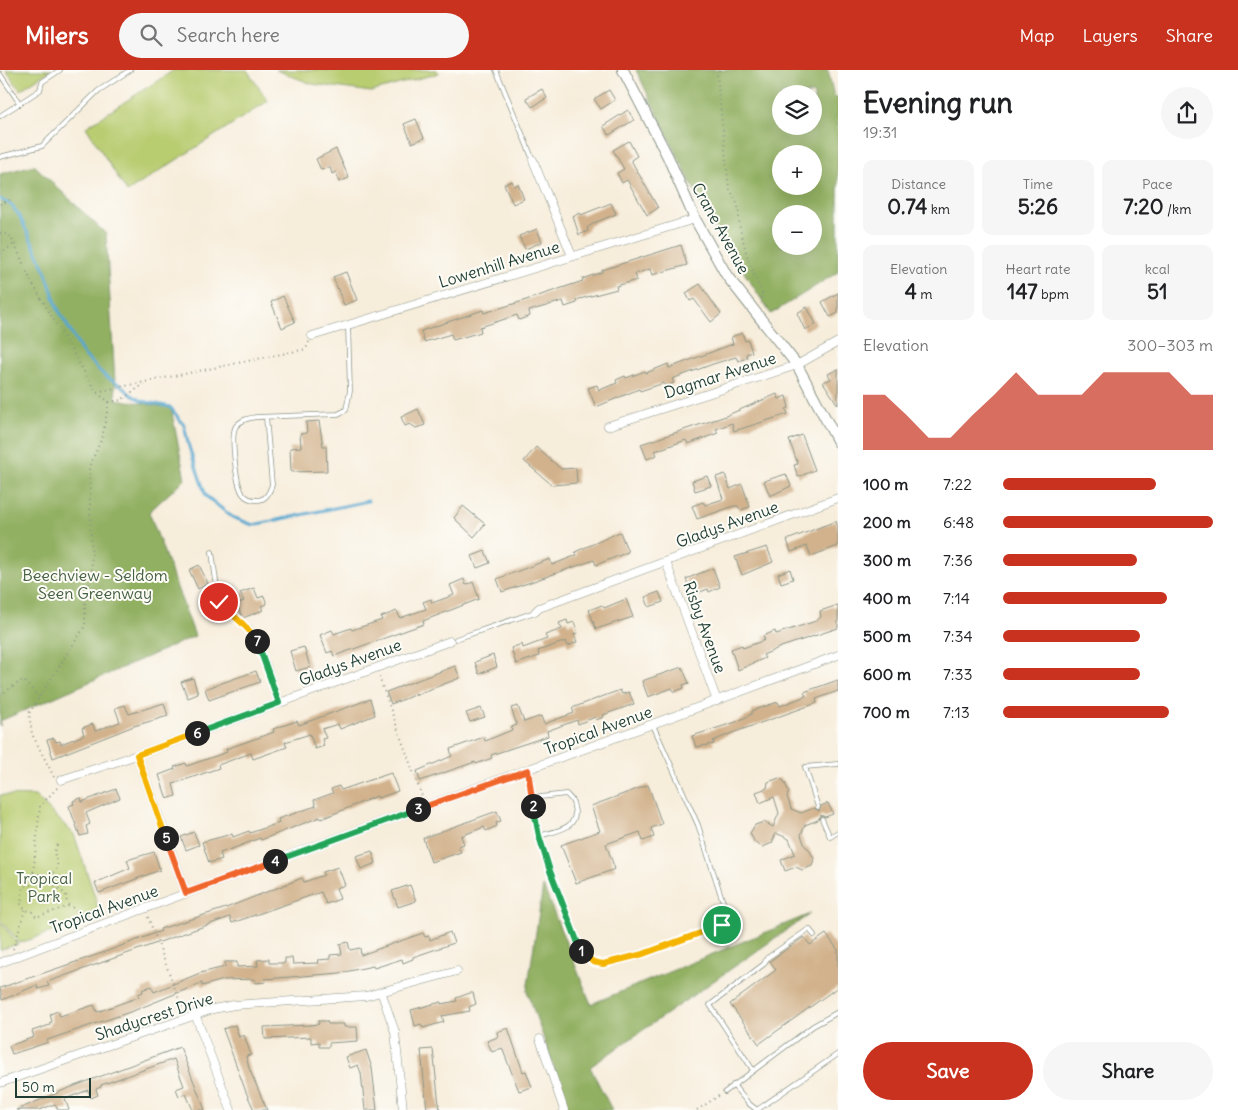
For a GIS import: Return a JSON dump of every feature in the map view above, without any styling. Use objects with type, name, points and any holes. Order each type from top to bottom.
[{"type":"street","name":"Crane Avenue","points":[[624,70],[668,157],[695,219],[727,276],[797,364],[838,442]]},
{"type":"street","points":[[533,160],[572,256]]},
{"type":"street","name":"Lowenhill Avenue","points":[[312,336],[695,219]]},
{"type":"street","name":"Dagmar Avenue","points":[[608,426],[797,364],[838,342]]},
{"type":"street","name":"Gladys Avenue","points":[[535,612],[539,608],[838,498]]},
{"type":"street","name":"Risby Avenue","points":[[666,562],[717,701]]},
{"type":"street","name":"Gladys Avenue","points":[[61,780],[137,755],[453,640]]},
{"type":"street","name":"Tropical Avenue","points":[[0,963],[144,907],[653,725],[838,655]]},
{"type":"street","points":[[137,755],[186,893]]},
{"type":"street","name":"Shadycrest Drive","points":[[0,1083],[195,1014],[234,1005],[324,1000],[382,994],[458,971]]},
{"type":"street","points":[[382,994],[395,1032],[404,1110]]},
{"type":"street","points":[[195,1014],[231,1110]]},
{"type":"street","points":[[540,1039],[564,1110]]},
{"type":"lane","points":[[0,116],[40,90],[42,82],[60,70]]},
{"type":"lane","points":[[0,157],[42,146],[98,91],[130,70]]},
{"type":"lane","points":[[496,70],[533,160]]},
{"type":"lane","points":[[0,74],[20,104]]},
{"type":"lane","points":[[266,417],[272,485],[268,495],[259,500],[250,499],[243,494],[239,485],[233,437],[236,426],[245,419],[266,417],[338,414],[346,410],[350,391],[348,324]]},
{"type":"lane","points":[[212,552],[219,602],[229,613],[250,628],[268,666],[279,703]]},
{"type":"lane","name":"Gladys Avenue","points":[[453,640],[535,612]]},
{"type":"lane","points":[[528,770],[539,836],[579,949],[585,957],[593,962],[603,964],[643,954],[722,925],[726,920],[726,911],[716,874],[698,825],[653,725]]},
{"type":"lane","points":[[818,807],[805,767],[838,764]]},
{"type":"lane","points":[[532,798],[566,794],[572,799],[576,814],[574,822],[567,828],[539,836]]},
{"type":"lane","points":[[822,818],[830,837],[838,832]]},
{"type":"lane","points":[[754,1070],[710,1005],[764,964],[767,958],[809,929],[814,935]]},
{"type":"lane","points":[[725,1092],[813,1026],[838,1012]]},
{"type":"lane","points":[[733,1086],[757,1110],[838,1054]]},
{"type":"path","points":[[719,70],[717,76],[718,95],[729,188],[738,205],[740,228],[749,263],[764,295],[754,310]]},
{"type":"path","points":[[0,204],[10,200]]},
{"type":"path","points":[[0,233],[9,236],[14,243],[31,281],[96,392],[109,402],[122,400],[146,383]]},
{"type":"path","points":[[0,254],[14,243]]},
{"type":"path","points":[[96,392],[306,349],[312,336]]},
{"type":"path","points":[[69,906],[40,917],[26,910],[21,904],[22,887],[32,885],[40,806],[57,790],[57,782],[32,734],[29,713],[85,626],[85,604],[92,568],[89,467],[102,438],[109,402]]},
{"type":"path","points":[[376,667],[423,798]]},
{"type":"path","points":[[0,695],[23,680],[39,697]]},
{"type":"path","points":[[57,845],[54,852],[58,867],[52,876],[52,883],[66,895],[69,906],[92,921]]},
{"type":"path","points":[[33,873],[52,876]]},
{"type":"path","points":[[144,907],[186,1017]]},
{"type":"path","points":[[13,950],[26,910]]},
{"type":"path","points":[[697,1110],[725,1092]]},
{"type":"green space","points":[[6,70],[51,70],[20,90]]},
{"type":"green space","points":[[174,70],[247,70],[268,101],[127,192],[86,127]]},
{"type":"green space","points":[[276,70],[437,70],[439,73],[371,92],[312,84]]},
{"type":"green space","points":[[636,70],[828,70],[834,97],[838,97],[838,272],[771,314],[706,214]]},
{"type":"green space","name":"Beechview - Seldom Seen Greenway","points":[[34,165],[106,234],[116,399],[171,408],[185,479],[149,512],[195,636],[0,721],[0,174]]},
{"type":"green space","name":"Tropical Park","points":[[0,795],[35,796],[74,834],[101,915],[20,943],[0,920]]},
{"type":"green space","points":[[543,886],[591,1004],[810,914],[590,1067],[612,1110],[569,1110],[527,991]]},
{"type":"green space","points":[[0,922],[18,944],[0,950]]},
{"type":"building","points":[[542,89],[547,98],[532,107],[526,98]]},
{"type":"building","points":[[609,90],[615,100],[601,109],[594,99]]},
{"type":"building","points":[[628,110],[634,120],[609,135],[603,126]]},
{"type":"building","points":[[416,119],[424,138],[412,143],[404,124]]},
{"type":"building","points":[[629,141],[637,156],[631,160],[658,208],[647,215],[627,180],[622,183],[617,173],[624,169],[613,150]]},
{"type":"building","points":[[336,149],[349,178],[339,182],[336,172],[332,174],[330,167],[321,170],[316,159]]},
{"type":"building","points":[[512,181],[514,186],[518,184],[524,199],[513,204],[504,184]]},
{"type":"building","points":[[611,203],[616,214],[594,223],[587,228],[588,231],[579,235],[573,216],[580,213],[581,215]]},
{"type":"building","points":[[537,229],[542,242],[525,249],[519,236]]},
{"type":"building","points":[[681,245],[687,265],[652,275],[650,269],[635,274],[637,280],[616,286],[617,289],[576,300],[577,303],[565,307],[563,301],[529,311],[530,316],[519,320],[517,315],[480,327],[481,332],[453,340],[451,334],[424,342],[421,331],[483,310],[484,313],[520,302],[583,281],[582,279],[602,272],[602,270]]},
{"type":"building","points":[[346,272],[357,300],[344,305],[333,277]]},
{"type":"building","points":[[700,284],[721,314],[711,322],[694,299],[690,301],[686,293]]},
{"type":"building","points":[[838,293],[838,313],[830,317],[822,302]]},
{"type":"building","points":[[283,296],[295,322],[282,328],[271,302]]},
{"type":"building","points":[[807,307],[816,324],[805,330],[797,313]]},
{"type":"building","points":[[742,333],[745,341],[748,340],[752,352],[746,354],[747,358],[738,361],[736,357],[713,364],[672,379],[674,383],[665,387],[664,383],[640,391],[639,389],[596,407],[588,388],[597,385],[599,390],[617,383],[616,380],[625,376],[626,378],[645,371],[646,373],[668,364],[669,368],[733,344],[731,337]]},
{"type":"building","points":[[838,369],[838,405],[823,382],[831,379],[828,374]]},
{"type":"building","points":[[777,394],[779,399],[786,396],[789,408],[786,409],[788,414],[734,431],[732,423],[716,429],[718,433],[688,444],[686,440],[655,451],[657,455],[647,459],[641,444],[723,417]]},
{"type":"building","points":[[418,409],[425,425],[416,428],[410,424],[405,426],[401,417]]},
{"type":"building","points":[[319,421],[323,446],[326,446],[327,471],[291,472],[290,448],[301,447],[300,434],[307,433],[306,422]]},
{"type":"building","points":[[802,435],[815,470],[798,477],[794,465],[798,464],[789,440]]},
{"type":"building","points":[[536,447],[561,469],[576,468],[577,483],[552,485],[524,461]]},
{"type":"building","points":[[725,474],[730,489],[742,484],[750,507],[740,510],[738,506],[734,506],[697,519],[692,506],[703,502],[705,505],[723,499],[716,477]]},
{"type":"building","points":[[786,474],[791,486],[770,496],[764,481]]},
{"type":"building","points":[[707,476],[711,486],[695,491],[692,481]]},
{"type":"building","points":[[463,506],[485,524],[474,537],[454,518]]},
{"type":"building","points":[[836,521],[838,546],[811,556],[807,546],[791,552],[787,540]]},
{"type":"building","points":[[620,532],[628,552],[596,565],[594,560],[502,592],[497,579],[550,559],[552,565],[577,555],[575,552]]},
{"type":"building","points":[[767,547],[773,562],[742,575],[735,557]]},
{"type":"building","points":[[485,551],[490,563],[477,568],[472,556]]},
{"type":"building","points":[[199,565],[208,583],[198,589],[189,570]]},
{"type":"building","points":[[713,568],[720,587],[709,592],[708,589],[692,595],[686,579]]},
{"type":"building","points":[[790,569],[793,579],[781,583],[778,574]]},
{"type":"building","points":[[464,579],[466,585],[473,582],[479,599],[423,621],[424,624],[334,656],[332,651],[327,653],[320,635],[332,630],[334,634],[351,628],[352,630],[382,620],[381,617],[397,611],[400,618],[426,609],[423,602],[431,599],[432,603],[454,595],[450,585]]},
{"type":"building","points":[[254,588],[258,598],[264,596],[267,604],[261,606],[263,610],[243,618],[236,604],[244,601],[240,593]]},
{"type":"building","points":[[659,592],[663,602],[649,607],[645,597]]},
{"type":"building","points":[[626,599],[633,617],[596,629],[589,610],[602,605],[604,608]]},
{"type":"building","points":[[838,605],[838,628],[781,647],[763,655],[765,658],[738,670],[731,649],[742,645],[743,648],[765,640],[763,636],[775,631],[776,634],[816,621],[821,617],[820,611]]},
{"type":"building","points":[[567,620],[568,624],[574,622],[578,633],[574,634],[577,642],[568,646],[566,641],[538,651],[539,656],[516,664],[511,648],[522,644],[523,648],[547,639],[545,635],[562,629],[559,623]]},
{"type":"building","points":[[304,647],[310,667],[296,671],[290,651]]},
{"type":"building","points":[[493,655],[497,667],[479,674],[475,662]]},
{"type":"building","points":[[455,666],[460,678],[391,704],[386,692]]},
{"type":"building","points":[[682,667],[689,683],[683,685],[684,688],[674,692],[672,688],[648,697],[642,681]]},
{"type":"building","points":[[256,671],[260,682],[209,700],[205,689]]},
{"type":"building","points":[[193,678],[198,694],[188,698],[181,682]]},
{"type":"building","points":[[838,680],[838,691],[816,699],[817,703],[732,733],[713,741],[714,744],[696,747],[692,736],[736,722],[752,714],[752,711],[778,702],[780,706],[806,696],[804,692]]},
{"type":"building","points":[[620,690],[622,694],[629,692],[634,704],[603,715],[604,717],[596,720],[595,717],[578,724],[577,720],[547,731],[548,736],[491,755],[492,758],[420,781],[417,771],[452,756],[450,749],[484,737],[485,741],[512,730],[511,727],[517,725],[511,708],[518,706],[524,722],[541,716],[544,724],[574,713],[572,708]]},
{"type":"building","points":[[370,699],[375,715],[340,729],[338,724],[322,729],[326,738],[322,739],[324,746],[315,749],[310,734],[285,742],[287,747],[253,759],[251,753],[218,765],[219,768],[173,784],[176,796],[167,799],[159,775],[175,769],[174,767],[186,763],[187,766],[227,752],[226,749],[274,732],[273,729],[297,721],[299,725]]},
{"type":"building","points":[[164,703],[168,716],[134,726],[53,758],[47,740],[54,738],[56,742],[60,741],[61,744],[84,735],[82,728],[93,724],[95,731],[120,722],[115,708],[125,705],[129,714]]},
{"type":"building","points":[[481,708],[485,717],[470,722],[466,713]]},
{"type":"building","points":[[391,773],[398,791],[378,798],[377,796],[321,819],[320,817],[261,840],[260,838],[220,853],[222,859],[209,863],[202,842],[232,834],[233,837],[249,831],[250,833],[279,823],[278,819],[316,806],[314,800],[333,793],[331,789],[339,786],[341,790]]},
{"type":"building","points":[[779,778],[784,781],[789,792],[787,796],[791,809],[801,813],[814,808],[819,811],[821,806],[828,803],[833,814],[825,817],[821,815],[818,820],[805,825],[801,835],[805,846],[809,849],[814,859],[812,866],[802,870],[796,867],[785,871],[781,860],[795,854],[789,839],[776,833],[772,843],[763,847],[755,843],[750,833],[755,825],[764,822],[773,827],[779,813],[774,797],[760,803],[756,792],[767,788],[768,782]]},
{"type":"building","points":[[648,785],[662,824],[651,828],[654,837],[643,841],[640,832],[606,844],[615,869],[576,883],[561,845],[600,831],[591,806]]},
{"type":"building","points":[[116,789],[120,798],[86,813],[90,824],[86,826],[88,834],[80,836],[69,806],[74,804],[73,801],[81,798],[82,802]]},
{"type":"building","points":[[497,811],[501,821],[496,823],[497,826],[486,831],[484,827],[461,836],[464,844],[458,846],[461,852],[431,862],[423,838]]},
{"type":"building","points":[[194,832],[199,845],[186,850],[181,837]]},
{"type":"building","points":[[372,851],[376,863],[361,869],[356,856]]},
{"type":"building","points":[[154,852],[160,870],[99,893],[95,883],[130,868],[127,860]]},
{"type":"building","points":[[338,867],[345,885],[336,888],[340,899],[326,904],[321,892],[232,923],[230,917],[47,982],[49,986],[38,989],[37,985],[2,1000],[0,988],[105,952],[161,931],[160,929],[226,908],[302,878],[304,882],[324,875],[323,872]]},
{"type":"building","points":[[410,885],[416,901],[398,907],[392,891]]},
{"type":"building","points":[[450,932],[454,943],[413,957],[413,959],[403,963],[402,959],[374,968],[373,966],[340,973],[265,979],[266,982],[255,983],[255,979],[224,980],[202,986],[202,983],[133,1011],[47,1040],[48,1042],[37,1046],[12,1054],[9,1046],[34,1037],[32,1031],[50,1025],[49,1023],[52,1022],[50,1014],[58,1011],[60,1016],[94,1005],[97,1012],[139,997],[138,994],[143,992],[142,990],[151,986],[154,992],[200,973],[225,967],[225,962],[237,962],[237,967],[258,966],[257,960],[269,959],[269,963],[285,963],[285,958],[292,958],[293,964],[319,963],[318,960],[330,959],[330,955],[342,954],[340,944],[348,942],[350,950],[360,948],[361,955],[423,933],[425,937],[429,936],[430,940]]},
{"type":"building","points":[[826,934],[838,950],[838,987],[759,1044],[730,1004],[776,970],[770,961],[804,937],[810,945]]},
{"type":"building","points":[[473,993],[476,1004],[469,1007],[470,1011],[442,1016],[444,1022],[423,1028],[421,1024],[415,1026],[411,1010],[441,1002],[441,1004],[457,1001],[456,998]]},
{"type":"building","points":[[318,1021],[327,1021],[328,1024],[344,1024],[344,1027],[357,1027],[358,1041],[329,1043],[329,1047],[319,1047],[319,1042],[311,1043],[311,1037],[265,1039],[264,1027],[319,1024]]},
{"type":"building","points":[[235,1025],[239,1037],[244,1035],[251,1055],[246,1056],[249,1068],[267,1110],[254,1110],[246,1092],[223,1029]]},
{"type":"building","points":[[508,1028],[523,1072],[526,1071],[532,1087],[519,1091],[502,1048],[492,1052],[487,1041],[498,1037],[497,1032]]},
{"type":"building","points":[[180,1047],[205,1110],[193,1110],[186,1094],[179,1096],[176,1089],[184,1086],[174,1059],[101,1085],[101,1087],[96,1089],[98,1095],[91,1098],[88,1090],[65,1099],[69,1110],[58,1110],[55,1104],[39,1110],[16,1110],[69,1088]]},
{"type":"building","points":[[433,1049],[440,1110],[427,1110],[421,1050]]},
{"type":"building","points":[[366,1050],[372,1068],[377,1110],[365,1110],[361,1073],[358,1065],[350,1068],[346,1057]]},
{"type":"waterway","points":[[0,199],[11,205],[19,215],[44,267],[58,309],[83,354],[105,376],[122,386],[130,394],[142,401],[170,407],[184,425],[189,447],[206,496],[232,517],[253,525],[368,501]]},
{"type":"route","points":[[219,602],[229,613],[250,628],[268,666],[279,703],[137,755],[186,893],[528,770],[539,836],[579,949],[585,957],[593,962],[603,964],[643,954],[722,925]]}]
